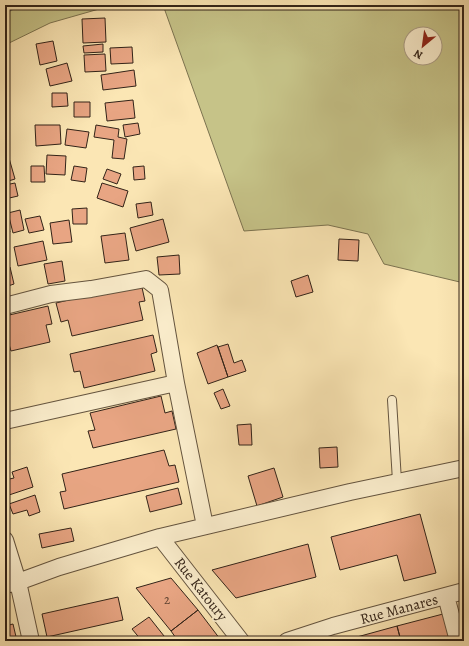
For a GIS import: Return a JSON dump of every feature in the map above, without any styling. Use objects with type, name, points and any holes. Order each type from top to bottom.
[{"type":"street","points":[[5,306],[51,294],[91,289],[146,279],[160,290],[176,383],[205,526]]},
{"type":"street","points":[[5,421],[176,383]]},
{"type":"street","points":[[11,584],[59,567],[160,537],[397,481],[464,468]]},
{"type":"street","name":"Rue Katoury","points":[[160,537],[241,641]]},
{"type":"street","points":[[5,540],[11,584],[31,641]]},
{"type":"street","name":"Rue Manares","points":[[287,641],[333,626],[464,591]]},
{"type":"street","points":[[446,596],[458,641]]},
{"type":"lane","points":[[392,400],[397,481]]},
{"type":"shaded area","points":[[5,5],[113,5],[50,23],[5,45]]},
{"type":"shaded area","points":[[163,5],[464,5],[464,283],[384,264],[368,234],[328,225],[244,231]]},
{"type":"building","points":[[105,18],[106,42],[83,43],[82,19]]},
{"type":"building","points":[[53,41],[57,61],[40,65],[36,44]]},
{"type":"building","points":[[103,44],[103,52],[84,53],[83,46]]},
{"type":"building","points":[[132,47],[133,63],[111,64],[110,48]]},
{"type":"building","points":[[105,54],[106,71],[85,72],[84,55]]},
{"type":"building","points":[[67,63],[72,81],[50,86],[46,69]]},
{"type":"building","points":[[134,70],[136,86],[103,90],[101,75]]},
{"type":"building","points":[[52,93],[67,93],[68,106],[52,107]]},
{"type":"building","points":[[133,100],[135,118],[107,121],[105,103]]},
{"type":"building","points":[[74,102],[90,102],[90,117],[74,117]]},
{"type":"building","points":[[138,123],[140,134],[125,137],[123,125]]},
{"type":"building","points":[[35,125],[60,125],[61,144],[36,146]]},
{"type":"building","points":[[96,125],[119,129],[118,137],[127,139],[124,159],[112,158],[114,140],[94,137]]},
{"type":"building","points":[[67,129],[89,132],[86,148],[65,145]]},
{"type":"building","points":[[47,155],[66,156],[65,175],[46,174]]},
{"type":"building","points":[[9,158],[15,179],[5,182],[5,159]]},
{"type":"building","points":[[31,166],[44,166],[45,182],[31,182]]},
{"type":"building","points":[[74,166],[87,168],[85,182],[71,180]]},
{"type":"building","points":[[144,166],[145,179],[134,180],[133,167]]},
{"type":"building","points":[[107,169],[121,174],[117,184],[103,179]]},
{"type":"building","points":[[15,183],[18,196],[5,199],[5,185]]},
{"type":"building","points":[[102,183],[128,191],[123,207],[97,198]]},
{"type":"building","points":[[151,202],[153,215],[138,218],[136,204]]},
{"type":"building","points":[[87,208],[87,224],[73,224],[72,209]]},
{"type":"building","points":[[20,210],[24,230],[13,233],[8,213]]},
{"type":"building","points":[[40,216],[44,230],[29,233],[25,219]]},
{"type":"building","points":[[5,218],[10,232],[5,233]]},
{"type":"building","points":[[163,219],[169,242],[136,251],[130,228]]},
{"type":"building","points":[[69,220],[72,242],[53,244],[50,223]]},
{"type":"building","points":[[125,233],[129,260],[105,263],[101,236]]},
{"type":"building","points":[[339,239],[359,240],[358,261],[338,260]]},
{"type":"building","points":[[43,241],[47,260],[18,266],[14,247]]},
{"type":"building","points":[[179,255],[180,274],[159,275],[157,257]]},
{"type":"building","points":[[62,261],[65,281],[48,284],[44,264]]},
{"type":"building","points":[[10,267],[14,284],[5,287],[5,268]]},
{"type":"building","points":[[308,275],[313,292],[296,297],[291,281]]},
{"type":"building","points":[[141,283],[145,301],[139,302],[143,320],[72,336],[68,320],[61,322],[56,303]]},
{"type":"building","points":[[48,306],[52,324],[46,325],[50,342],[11,351],[5,334],[5,316]]},
{"type":"building","points":[[153,335],[157,352],[151,354],[155,371],[84,388],[80,371],[74,372],[70,354]]},
{"type":"building","points":[[228,344],[234,363],[242,360],[246,371],[228,377],[218,347]]},
{"type":"building","points":[[217,345],[228,377],[208,384],[197,353]]},
{"type":"building","points":[[223,389],[230,406],[221,409],[214,393]]},
{"type":"building","points":[[161,396],[165,413],[172,411],[176,429],[93,448],[88,431],[95,430],[90,413]]},
{"type":"building","points":[[251,424],[252,445],[239,445],[237,425]]},
{"type":"building","points":[[337,447],[338,467],[320,468],[319,448]]},
{"type":"building","points":[[164,450],[169,466],[175,465],[179,482],[64,509],[60,492],[66,491],[62,474]]},
{"type":"building","points":[[27,467],[33,487],[9,495],[5,480],[14,478],[12,472]]},
{"type":"building","points":[[274,468],[283,497],[257,506],[248,476]]},
{"type":"building","points":[[178,488],[182,504],[150,512],[146,496]]},
{"type":"building","points":[[35,495],[40,512],[29,516],[27,510],[13,514],[9,504]]},
{"type":"building","points":[[420,514],[436,573],[404,581],[397,555],[340,570],[331,537]]},
{"type":"building","points":[[71,528],[74,541],[42,548],[39,534]]},
{"type":"building","points":[[308,544],[316,577],[236,598],[212,570]]},
{"type":"building","points":[[171,578],[198,610],[171,631],[136,588]]},
{"type":"building","points":[[118,597],[123,620],[47,637],[42,614]]},
{"type":"building","points":[[198,610],[220,639],[218,641],[178,641],[171,631]]},
{"type":"building","points":[[443,614],[451,641],[401,641],[397,626]]},
{"type":"building","points":[[149,617],[168,641],[142,641],[132,629]]},
{"type":"building","points":[[13,624],[17,641],[5,641],[5,626]]},
{"type":"building","points":[[397,626],[401,641],[346,640]]},
{"type":"waterway","points":[[5,12],[18,5]]}]
